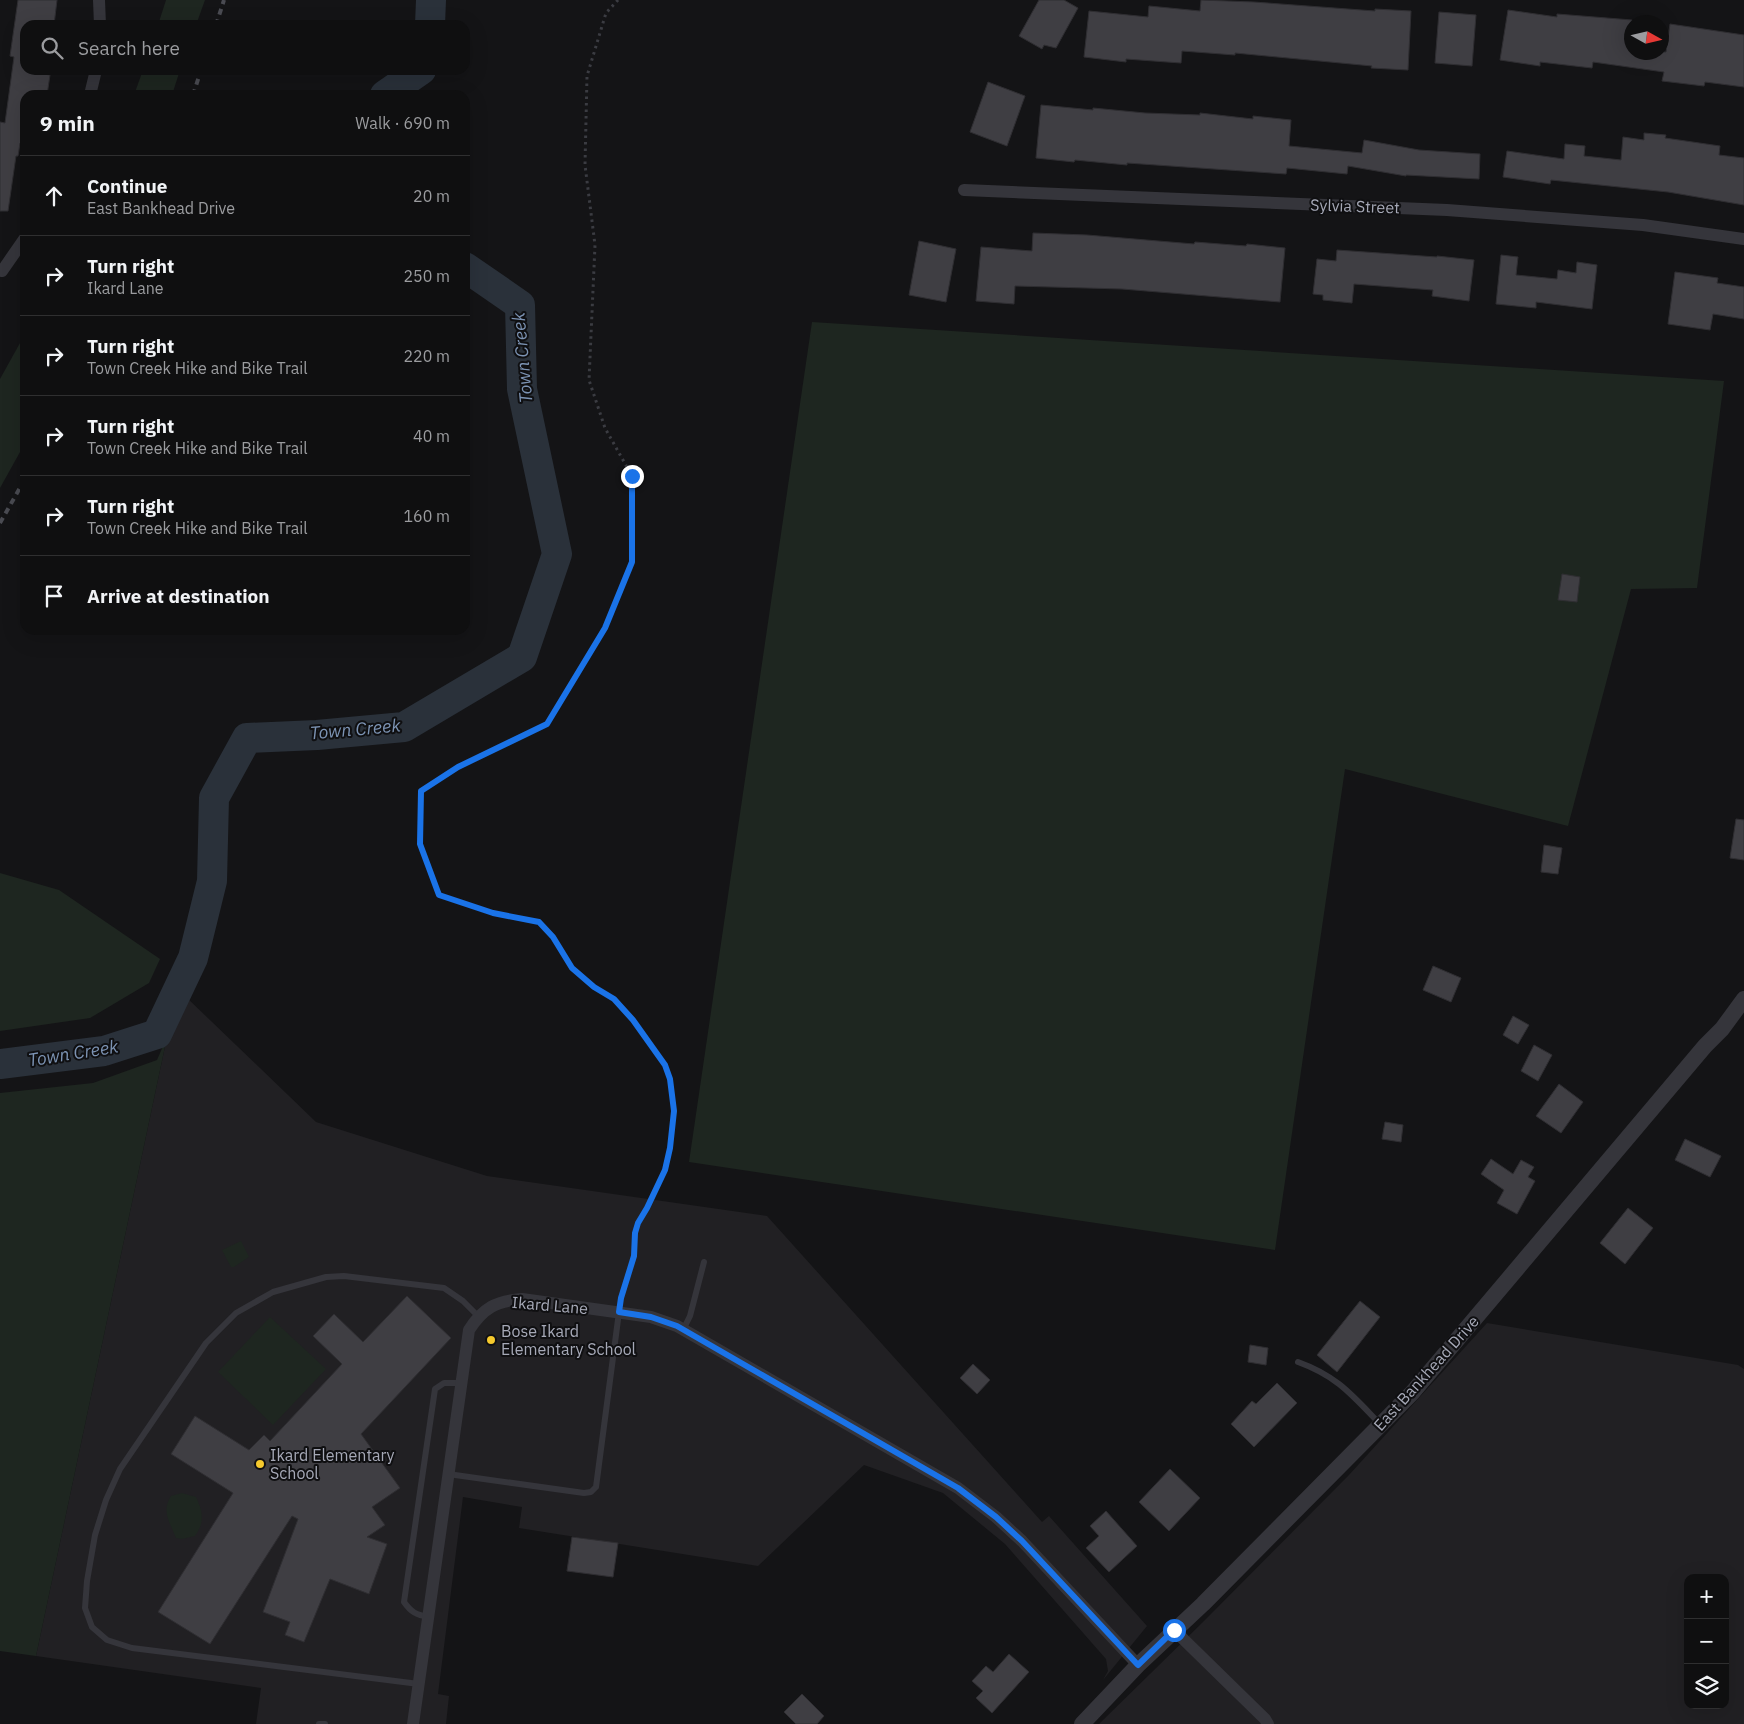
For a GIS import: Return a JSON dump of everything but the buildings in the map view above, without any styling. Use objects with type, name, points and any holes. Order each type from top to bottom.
[{"type":"street","points":[[99,0],[100,20]]},
{"type":"street","points":[[91,90],[95,75]]},
{"type":"street","name":"Sylvia Street","points":[[964,190],[1447,210],[1643,224],[1744,239]]},
{"type":"street","points":[[2,270],[20,245]]},
{"type":"street","name":"East Bankhead Drive","points":[[1082,1724],[1138,1665],[1203,1604],[1412,1393],[1705,1046],[1722,1029],[1744,999]]},
{"type":"street","name":"Ikard Lane","points":[[478,1316],[496,1304],[507,1300],[522,1299],[651,1317],[683,1330],[958,1488],[996,1517],[1022,1541],[1138,1665]]},
{"type":"street","points":[[413,1724],[469,1330],[478,1316]]},
{"type":"street","points":[[1174,1630],[1268,1724]]},
{"type":"lane","points":[[683,1330],[690,1316],[704,1262]]},
{"type":"lane","points":[[419,1684],[132,1648],[107,1640],[92,1627],[85,1608],[87,1581],[95,1535],[106,1500],[120,1469],[206,1343],[236,1314],[273,1292],[326,1277],[344,1276],[444,1288],[463,1300],[478,1316]]},
{"type":"lane","points":[[448,1474],[584,1493],[591,1492],[596,1487],[619,1312]]},
{"type":"lane","points":[[1298,1362],[1318,1369],[1342,1385],[1381,1425]]},
{"type":"lane","points":[[428,1617],[417,1615],[410,1611],[404,1602],[433,1396],[435,1389],[444,1383],[461,1383]]},
{"type":"lane","points":[[319,1724],[325,1724]]},
{"type":"path","points":[[618,0],[606,13],[587,76],[585,165],[595,245],[589,380],[605,428],[632,476],[632,562],[605,628],[547,724],[458,767],[421,791],[420,844],[439,895],[493,913],[539,922],[553,937],[572,968],[594,987],[614,999],[633,1020],[665,1065],[670,1079],[674,1111],[670,1148],[665,1170],[638,1223],[635,1233],[634,1256],[621,1298],[619,1312]]},
{"type":"shaded area","points":[[166,0],[205,0],[198,20],[160,20]]},
{"type":"shaded area","points":[[141,75],[178,75],[174,90],[136,90]]},
{"type":"shaded area","points":[[812,322],[1724,381],[1697,588],[1631,589],[1568,826],[1345,769],[1275,1250],[689,1162]]},
{"type":"shaded area","points":[[20,343],[20,452],[0,488],[0,379]]},
{"type":"shaded area","points":[[0,873],[59,890],[160,959],[149,983],[90,1018],[0,1031]]},
{"type":"shaded area","name":"Bose Ikard Elementary School","points":[[185,996],[316,1122],[487,1176],[767,1216],[1042,1522],[1049,1516],[1147,1626],[1103,1680],[1108,1671],[1106,1659],[1005,1544],[943,1493],[864,1465],[758,1566],[519,1528],[522,1507],[463,1497],[438,1694],[449,1696],[446,1724],[256,1724],[261,1688],[36,1656],[167,1037]]},
{"type":"shaded area","points":[[167,1037],[36,1656],[0,1651],[0,1093],[93,1083],[157,1060]]},
{"type":"shaded area","points":[[241,1241],[249,1257],[231,1267],[222,1250]]},
{"type":"shaded area","points":[[270,1317],[326,1369],[273,1425],[218,1372]]},
{"type":"shaded area","points":[[1487,1323],[1738,1365],[1744,1369],[1744,1724],[1099,1724],[1349,1475]]},
{"type":"shaded area","points":[[182,1493],[196,1497],[202,1521],[195,1536],[182,1539],[176,1538],[169,1522],[167,1507],[171,1496]]},
{"type":"waterway","name":"Town Creek","points":[[430,20],[431,0]]},
{"type":"waterway","name":"Town Creek","points":[[392,90],[414,75]]},
{"type":"waterway","name":"Town Creek","points":[[0,1064],[104,1051],[157,1034],[193,958],[212,881],[214,798],[247,738],[317,735],[404,727],[522,657],[557,554],[522,389],[520,305],[470,270]]},
{"type":"railway","points":[[218,20],[224,0]]},
{"type":"railway","points":[[195,90],[199,75]]},
{"type":"railway","points":[[0,523],[20,488]]},
{"type":"place","name":"Bose Ikard Elementary School","points":[[491,1340]]},
{"type":"place","name":"Ikard Elementary School","points":[[260,1464]]},
{"type":"route","points":[[632,476],[632,562],[605,628],[547,724],[458,767],[421,791],[420,844],[439,895],[493,913],[539,922],[553,937],[572,968],[594,987],[614,999],[633,1020],[665,1065],[670,1079],[674,1111],[670,1148],[665,1170],[638,1223],[635,1233],[634,1256],[621,1298],[619,1312],[651,1317],[677,1326],[958,1488],[996,1517],[1022,1541],[1138,1665],[1174,1630]]}]
